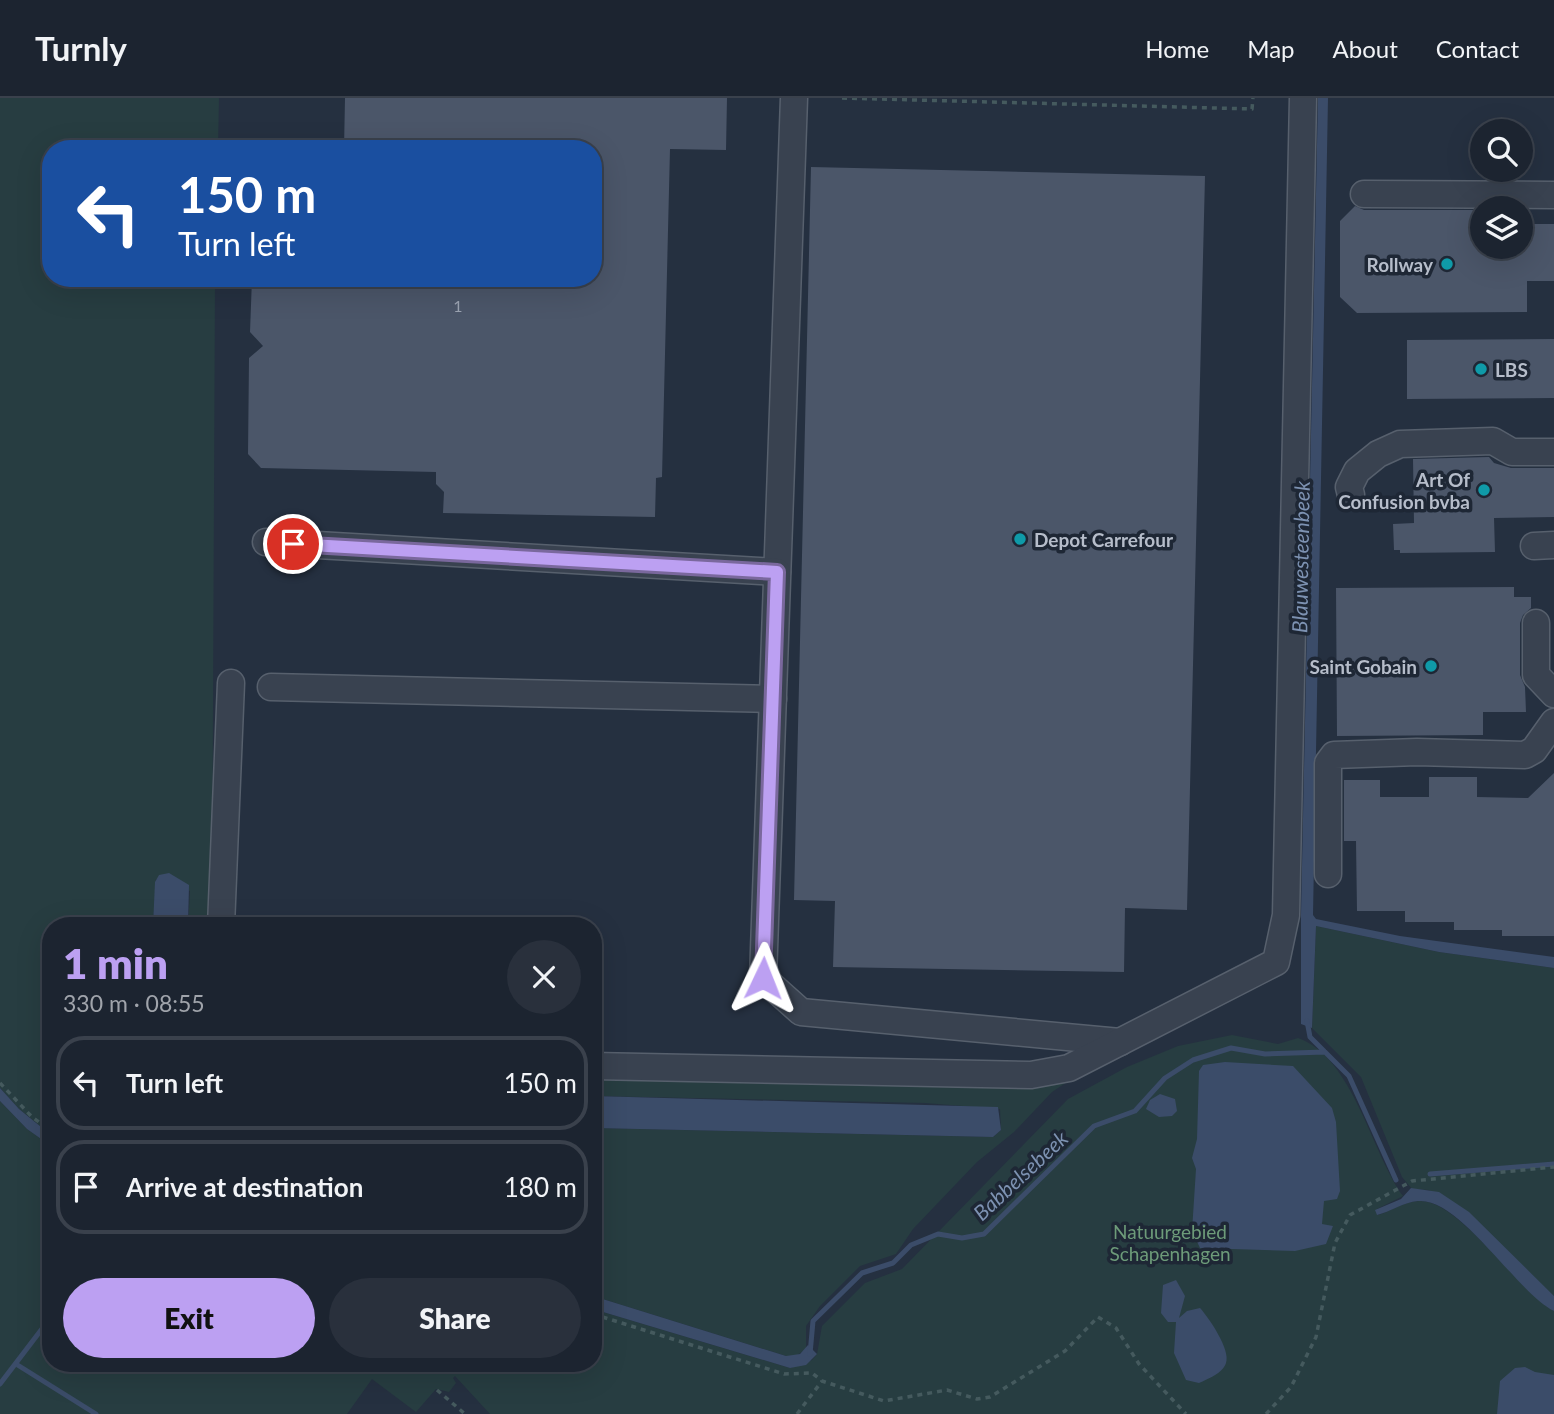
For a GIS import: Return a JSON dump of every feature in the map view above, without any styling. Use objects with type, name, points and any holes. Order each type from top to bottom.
[{"type":"lane","points":[[794,98],[763,978],[801,1012],[1120,1042]]},
{"type":"lane","points":[[602,1066],[1031,1075],[1069,1068],[1276,962],[1286,915],[1303,98]]},
{"type":"lane","points":[[1364,194],[1554,195]]},
{"type":"lane","points":[[1350,495],[1349,486],[1357,471],[1378,454],[1400,443],[1493,441],[1512,452],[1554,452]]},
{"type":"lane","points":[[266,542],[777,572]]},
{"type":"lane","points":[[1536,623],[1536,675],[1554,694]]},
{"type":"lane","points":[[221,917],[231,683]]},
{"type":"lane","points":[[271,687],[773,699]]},
{"type":"lane","points":[[1328,874],[1328,763],[1334,755],[1525,755],[1534,750],[1554,722]]},
{"type":"path","points":[[842,98],[1252,108],[1253,98]]},
{"type":"path","points":[[0,1083],[42,1124]]},
{"type":"path","points":[[1266,1414],[1291,1388],[1316,1336],[1335,1243],[1350,1215],[1412,1181],[1554,1167]]},
{"type":"path","points":[[602,1317],[783,1374],[812,1373],[822,1381],[884,1401],[947,1390],[977,1399],[990,1397],[1065,1351],[1098,1317],[1116,1328],[1139,1364],[1186,1414]]},
{"type":"path","points":[[797,1414],[822,1381]]},
{"type":"path","points":[[437,1390],[465,1414]]},
{"type":"green space","points":[[0,98],[219,98],[218,140],[42,140],[42,287],[215,287],[212,917],[189,917],[190,891],[156,879],[154,917],[42,917],[42,1128],[19,1109],[0,1088]]},
{"type":"green space","points":[[1316,926],[1439,952],[1554,968],[1554,1296],[1429,1190],[1412,1189],[1402,1177],[1361,1077],[1312,1028]]},
{"type":"green space","name":"Natuurgebied Schapenhagen","points":[[1232,1035],[1278,1044],[1298,1038],[1317,1048],[1347,1085],[1403,1196],[1377,1209],[1378,1215],[1414,1201],[1435,1204],[1470,1229],[1523,1285],[1554,1311],[1554,1414],[490,1414],[455,1376],[453,1378],[456,1383],[449,1392],[436,1389],[416,1412],[372,1379],[347,1414],[0,1414],[0,1101],[27,1129],[42,1140],[42,1372],[602,1372],[602,1312],[790,1368],[812,1360],[817,1354],[822,1326],[865,1283],[902,1269],[1068,1099],[1127,1067],[1178,1046]]},
{"type":"green space","points":[[602,1072],[1070,1080],[1052,1092],[1014,1132],[977,1162],[913,1229],[896,1254],[860,1266],[820,1306],[806,1326],[806,1349],[796,1356],[786,1356],[602,1299],[602,1128],[993,1137],[1001,1130],[1000,1109],[925,1103],[602,1096]]},
{"type":"water","points":[[1318,98],[1328,98],[1313,915],[1316,919],[1400,936],[1554,957],[1554,968],[1439,952],[1316,926],[1312,1028],[1301,1024],[1301,915]]},
{"type":"water","points":[[169,873],[189,885],[188,917],[153,917],[155,882],[159,875]]},
{"type":"water","points":[[1225,1062],[1293,1066],[1332,1108],[1336,1122],[1340,1191],[1337,1199],[1324,1201],[1322,1224],[1333,1226],[1326,1244],[1295,1251],[1200,1248],[1192,1231],[1196,1169],[1192,1158],[1197,1139],[1199,1071],[1203,1065]]},
{"type":"water","points":[[0,1088],[19,1109],[42,1128],[42,1140],[27,1129],[0,1101]]},
{"type":"water","points":[[1160,1094],[1175,1099],[1177,1111],[1172,1116],[1159,1117],[1146,1109],[1150,1100]]},
{"type":"water","points":[[602,1096],[998,1107],[1001,1130],[993,1137],[602,1128]]},
{"type":"water","points":[[1411,1188],[1439,1192],[1469,1212],[1554,1296],[1554,1311],[1522,1285],[1469,1229],[1434,1204],[1418,1201],[1377,1215],[1375,1210],[1401,1199]]},
{"type":"water","points":[[1176,1280],[1185,1296],[1179,1318],[1187,1311],[1200,1308],[1214,1326],[1227,1357],[1222,1370],[1199,1383],[1186,1380],[1174,1353],[1176,1322],[1168,1322],[1161,1313],[1163,1285]]},
{"type":"water","points":[[602,1299],[786,1356],[800,1354],[808,1345],[817,1354],[806,1365],[790,1368],[602,1312]]},
{"type":"water","points":[[1525,1367],[1535,1372],[1554,1375],[1554,1414],[1497,1414],[1500,1381],[1515,1368]]},
{"type":"building","points":[[345,98],[727,98],[726,150],[670,149],[662,477],[656,478],[655,517],[443,513],[444,492],[436,484],[436,472],[261,468],[248,454],[249,358],[263,346],[250,332],[252,287],[602,287],[602,140],[344,140]]},
{"type":"building","name":"Depot Carrefour","points":[[811,167],[1205,176],[1187,910],[1125,908],[1124,972],[833,967],[835,901],[794,900]]},
{"type":"building","name":"Rollway","points":[[1355,206],[1364,210],[1470,210],[1470,259],[1533,259],[1533,224],[1554,224],[1554,281],[1527,281],[1527,312],[1357,313],[1340,297],[1340,221]]},
{"type":"building","name":"LBS","points":[[1554,339],[1554,398],[1407,399],[1407,340]]},
{"type":"building","name":"Art Of Confusion bvba","points":[[1489,457],[1494,463],[1511,468],[1554,468],[1554,517],[1494,518],[1495,552],[1400,553],[1400,550],[1394,550],[1393,524],[1414,523],[1413,459]]},
{"type":"building","name":"Saint Gobain","points":[[1514,587],[1514,597],[1531,597],[1531,608],[1523,615],[1520,623],[1520,675],[1525,687],[1526,712],[1483,712],[1483,735],[1337,736],[1336,588]]},
{"type":"building","points":[[1554,773],[1554,936],[1502,936],[1502,930],[1454,930],[1454,922],[1405,922],[1405,911],[1357,911],[1356,841],[1344,841],[1344,780],[1380,780],[1380,797],[1429,797],[1429,777],[1477,777],[1477,797],[1528,798]]},
{"type":"waterway","name":"Blauwesteenbeek","points":[[1307,1021],[1310,1037],[1324,1051]]},
{"type":"waterway","name":"Babbelsebeek","points":[[810,1354],[813,1321],[862,1273],[893,1263],[911,1245],[938,1234],[962,1238],[984,1234],[1094,1126],[1135,1111],[1165,1078],[1193,1060],[1231,1048],[1265,1054],[1325,1052],[1349,1076],[1396,1180]]},
{"type":"waterway","points":[[1430,1174],[1554,1164]]},
{"type":"waterway","points":[[0,1384],[42,1329]]},
{"type":"waterway","points":[[16,1364],[96,1414]]},
{"type":"place","name":"Rollway","points":[[1447,264]]},
{"type":"place","name":"LBS","points":[[1481,369]]},
{"type":"place","name":"Art Of Confusion bvba","points":[[1484,490]]},
{"type":"place","name":"Depot Carrefour","points":[[1020,539]]},
{"type":"place","name":"Saint Gobain","points":[[1431,666]]},
{"type":"route","points":[[293,544],[777,572],[763,978]]}]
